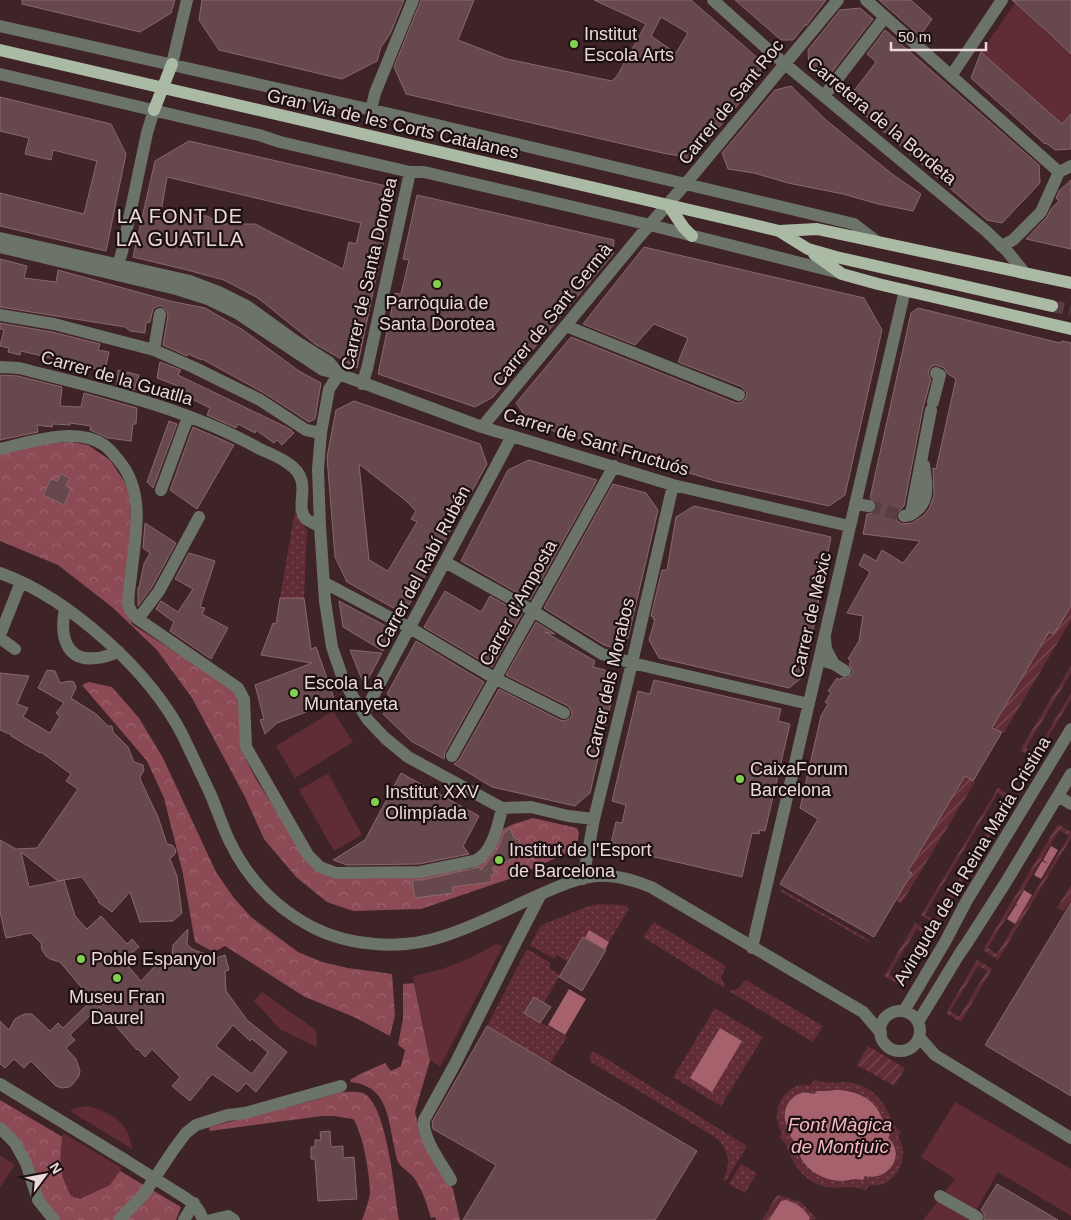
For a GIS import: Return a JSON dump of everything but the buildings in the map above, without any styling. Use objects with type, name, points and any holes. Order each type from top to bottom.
[{"type":"main road","name":"Gran Via de les Corts Catalanes","points":[[0,50],[779,232],[808,249],[1052,306]]},
{"type":"main road","points":[[154,110],[172,64]]},
{"type":"main road","points":[[668,205],[692,236]]},
{"type":"main road","name":"Gran Via de les Corts Catalanes","points":[[779,232],[817,229],[1071,283]]},
{"type":"main road","points":[[808,249],[842,274],[1071,329]]},
{"type":"street","points":[[172,64],[187,0]]},
{"type":"street","points":[[371,110],[375,93],[413,0]]},
{"type":"street","name":"Carretera de la Bordeta","points":[[713,0],[1001,246],[1024,272]]},
{"type":"street","name":"Carrer de Sant Roc","points":[[650,225],[838,0]]},
{"type":"street","points":[[866,0],[1059,172]]},
{"type":"street","points":[[952,76],[999,1]]},
{"type":"street","points":[[824,96],[885,18]]},
{"type":"street","points":[[0,26],[522,144],[685,185],[854,224],[876,241]]},
{"type":"street","points":[[0,74],[259,134],[280,142],[410,172],[424,172],[650,225],[842,274]]},
{"type":"street","points":[[118,265],[147,133],[154,110]]},
{"type":"street","points":[[1001,246],[1013,240],[1041,212],[1059,172],[1071,166]]},
{"type":"street","name":"Carrer de Santa Dorotea","points":[[362,384],[410,172]]},
{"type":"street","name":"Carrer de Sant Germà","points":[[482,427],[650,225]]},
{"type":"street","name":"Carrer de Sant Fructuós","points":[[0,238],[190,281],[232,298],[329,362],[339,374]]},
{"type":"street","name":"Carrer de Sant Fructuós","points":[[0,247],[176,289],[208,299],[237,313],[323,370],[339,374],[482,427],[673,485],[849,526]]},
{"type":"street","name":"Carrer de Mèxic","points":[[752,948],[905,290]]},
{"type":"street","points":[[154,350],[160,314]]},
{"type":"street","points":[[0,315],[54,324],[154,350],[193,366],[260,400],[306,430],[321,433]]},
{"type":"street","points":[[566,326],[739,395]]},
{"type":"street","name":"Carrer de la Guatlla","points":[[0,367],[20,368],[145,401],[241,438],[293,467],[302,481],[303,514],[309,521],[320,526]]},
{"type":"street","points":[[923,459],[928,487],[923,504],[917,511],[907,516],[940,375],[936,373]]},
{"type":"street","points":[[339,374],[329,389],[321,433],[318,469],[325,601],[332,647],[344,679],[373,726],[408,757],[502,808],[531,807],[568,816],[594,819]]},
{"type":"street","points":[[161,490],[188,417]]},
{"type":"street","name":"Carrer del Rabí Rubén","points":[[364,713],[512,436]]},
{"type":"street","points":[[0,449],[58,437],[89,437],[104,445],[121,464],[134,486],[137,504],[129,596],[130,610],[138,619],[238,688],[244,699],[246,747],[308,855],[320,867],[336,873],[420,872],[474,862],[480,859],[488,848],[498,826],[502,808]]},
{"type":"street","name":"Carrer d'Amposta","points":[[452,756],[614,466]]},
{"type":"street","name":"Carrer dels Morabos","points":[[582,879],[594,819],[673,485]]},
{"type":"street","points":[[855,504],[868,506]]},
{"type":"street","points":[[138,619],[159,591],[200,517]]},
{"type":"street","points":[[445,562],[533,611],[602,654],[632,663],[809,704]]},
{"type":"street","points":[[0,573],[33,588],[82,620],[119,652],[132,666],[157,697],[177,727],[210,794],[230,841],[250,876],[266,894],[292,916],[314,928],[340,939],[364,943],[401,944],[444,937],[541,894],[582,879],[612,876],[637,881],[651,887],[865,1013],[887,1016]]},
{"type":"street","points":[[15,649],[0,637],[21,582]]},
{"type":"street","points":[[325,582],[410,628],[496,679],[564,713]]},
{"type":"street","points":[[159,591],[172,595]]},
{"type":"street","points":[[65,609],[63,637],[71,651],[78,656],[94,659],[119,652]]},
{"type":"street","points":[[825,632],[826,649],[834,664]]},
{"type":"street","points":[[817,668],[824,663],[834,664],[845,671]]},
{"type":"street","name":"Avinguda de la Reina Maria Cristina","points":[[904,1011],[945,942],[966,902],[1071,729]]},
{"type":"street","name":"Avinguda de la Reina Maria Cristina","points":[[887,1016],[898,1011],[904,1011],[918,1022],[1071,774]]},
{"type":"street","points":[[1058,796],[1071,804]]},
{"type":"street","points":[[452,1180],[426,1136],[423,1127],[424,1120],[455,1064],[516,940],[541,894]]},
{"type":"street","points":[[865,1013],[881,1034],[882,1039],[891,1048],[897,1050],[910,1048],[936,1055]]},
{"type":"street","points":[[881,1034],[883,1021],[887,1016]]},
{"type":"street","points":[[910,1048],[919,1037],[920,1028],[918,1022]]},
{"type":"street","points":[[919,1037],[936,1055],[1071,1138]]},
{"type":"street","points":[[0,1084],[194,1203],[200,1211],[203,1220]]},
{"type":"street","points":[[118,1220],[144,1194],[186,1133],[196,1125],[341,1086]]},
{"type":"street","points":[[0,1128],[14,1142],[26,1163],[38,1200],[54,1220]]},
{"type":"street","points":[[940,1196],[977,1218]]},
{"type":"street","points":[[184,1220],[194,1203]]},
{"type":"street","points":[[211,1220],[228,1216],[234,1220]]},
{"type":"shaded area","points":[[1015,3],[1071,54],[1071,114],[1062,124],[981,52]]},
{"type":"shaded area","points":[[300,481],[300,519],[307,530],[304,598],[280,598]]},
{"type":"shaded area","points":[[1071,606],[1071,620],[1004,733],[993,727],[1049,632],[1054,634]]},
{"type":"shaded area","points":[[1071,666],[1071,673],[1026,748],[1035,753],[1071,693],[1071,699],[1035,759],[1020,750]]},
{"type":"shaded area","points":[[333,711],[353,742],[295,778],[276,746]]},
{"type":"shaded area","points":[[328,773],[362,835],[334,851],[299,790]]},
{"type":"shaded area","points":[[965,776],[975,782],[901,904],[896,900],[912,874],[908,871]]},
{"type":"shaded area","points":[[998,788],[1013,797],[936,925],[921,915]],"holes":[[[998,793],[1007,799],[934,920],[925,914]]]},
{"type":"shaded area","points":[[1058,824],[1071,832],[1071,838],[998,960],[983,950]],"holes":[[[1059,830],[1069,836],[997,954],[988,948]]]},
{"type":"shaded area","points":[[1071,885],[1071,903],[1069,903],[1064,911],[1057,908]]},
{"type":"shaded area","points":[[781,889],[869,940],[868,942],[780,891]]},
{"type":"shaded area","points":[[599,904],[624,905],[629,909],[609,942],[589,930],[568,962],[557,955],[554,959],[530,945],[541,925],[586,907]]},
{"type":"shaded area","points":[[654,922],[726,966],[721,977],[724,988],[643,937]]},
{"type":"shaded area","points":[[915,923],[931,932],[900,985],[884,976]],"holes":[[[917,929],[926,934],[898,980],[889,974]]]},
{"type":"shaded area","points":[[496,944],[503,946],[440,1067],[430,1060],[413,976],[456,964]]},
{"type":"shaded area","points":[[527,949],[551,963],[549,968],[560,975],[544,1003],[534,997],[524,1013],[567,1037],[550,1064],[487,1026]]},
{"type":"shaded area","points":[[977,960],[992,969],[961,1022],[946,1013]],"holes":[[[978,966],[987,971],[959,1017],[950,1011]]]},
{"type":"shaded area","points":[[746,980],[823,1026],[813,1042],[729,991],[737,989]]},
{"type":"shaded area","points":[[262,992],[316,1030],[317,1047],[281,1030],[254,1001]]},
{"type":"shaded area","points":[[715,1008],[763,1037],[721,1106],[673,1077]]},
{"type":"shaded area","points":[[868,1046],[905,1068],[894,1086],[857,1065]]},
{"type":"shaded area","points":[[592,1052],[597,1053],[747,1146],[726,1181],[723,1180],[728,1159],[725,1149],[718,1139],[591,1062],[589,1057]]},
{"type":"shaded area","points":[[814,1079],[825,1082],[857,1084],[868,1089],[878,1098],[886,1108],[894,1125],[901,1132],[898,1137],[902,1145],[902,1162],[899,1170],[893,1177],[878,1185],[869,1185],[866,1191],[853,1187],[825,1187],[810,1180],[802,1173],[785,1144],[779,1138],[782,1133],[778,1125],[777,1116],[781,1099],[787,1092],[794,1087],[811,1085]],"holes":[[[817,1091],[849,1091],[866,1097],[871,1103],[890,1135],[888,1138],[895,1148],[878,1177],[865,1176],[860,1179],[845,1181],[831,1179],[805,1164],[798,1152],[784,1114],[791,1100],[799,1094],[815,1094]]]},
{"type":"shaded area","points":[[955,1102],[1071,1169],[1071,1216],[998,1172],[971,1220],[923,1220],[955,1179],[921,1157]]},
{"type":"shaded area","points":[[88,1106],[105,1112],[118,1120],[127,1132],[132,1149],[70,1111]]},
{"type":"shaded area","points":[[63,1133],[122,1168],[110,1185],[80,1199],[71,1196],[61,1165]]},
{"type":"shaded area","points":[[0,1155],[15,1165],[0,1187]]},
{"type":"shaded area","points":[[741,1164],[757,1173],[745,1193],[729,1184]]},
{"type":"shaded area","points":[[777,1195],[801,1202],[817,1219],[809,1220],[810,1218],[802,1208],[789,1201],[770,1220],[762,1220]]},
{"type":"green space","points":[[72,442],[88,445],[110,460],[130,493],[131,530],[124,609],[133,625],[233,689],[241,707],[240,748],[256,779],[312,868],[330,877],[472,869],[484,860],[501,830],[533,818],[577,828],[579,833],[576,849],[509,879],[421,909],[353,911],[327,902],[296,877],[264,839],[245,797],[192,698],[157,650],[112,607],[58,565],[0,541],[0,453],[40,444]]},
{"type":"green space","points":[[89,682],[112,687],[139,718],[163,758],[216,872],[234,898],[251,917],[298,952],[322,962],[348,968],[392,974],[395,1015],[390,1036],[354,1017],[305,997],[225,946],[214,952],[195,942],[183,874],[164,798],[147,761],[82,685]]},
{"type":"green space","points":[[414,983],[430,1060],[415,1112],[422,1139],[453,1189],[460,1220],[436,1220],[435,1217],[431,1218],[417,1182],[398,1162],[390,1124],[379,1096],[363,1085],[351,1082],[350,1080],[385,1063],[391,1071],[401,1066],[405,1050],[398,1045],[403,1019],[403,984]]},
{"type":"green space","points":[[340,1092],[363,1093],[371,1100],[378,1114],[384,1131],[392,1171],[399,1220],[362,1220],[369,1199],[370,1185],[363,1144],[353,1119],[322,1116],[210,1131],[209,1127]]},
{"type":"green space","points":[[0,1100],[181,1207],[176,1220],[49,1220],[22,1161],[0,1132]]},
{"type":"water","points":[[1051,846],[1058,850],[1041,879],[1034,875],[1042,861],[1049,864],[1043,860]]},
{"type":"water","points":[[1024,890],[1032,895],[1015,924],[1007,919],[1016,905],[1019,907],[1016,904]]},
{"type":"water","points":[[589,930],[609,942],[605,950],[585,938]]},
{"type":"water","points":[[569,989],[586,999],[565,1035],[548,1025]]},
{"type":"water","points":[[720,1028],[742,1041],[712,1092],[690,1078]]},
{"type":"water","name":"Font Màgica de Montjuïc","points":[[835,1090],[856,1093],[868,1099],[878,1109],[890,1135],[888,1138],[896,1152],[892,1166],[881,1175],[865,1176],[863,1180],[832,1180],[817,1174],[802,1160],[790,1136],[792,1132],[785,1118],[788,1104],[799,1094],[806,1092],[814,1094],[817,1091]]},
{"type":"water","points":[[781,1201],[793,1202],[802,1208],[810,1218],[809,1220],[769,1220]]},
{"type":"tunnel","points":[[1052,306],[1071,310]]},
{"type":"tunnel","points":[[869,506],[904,516]]},
{"type":"place","name":"Institut Escola Arts","points":[[574,44]]},
{"type":"place","name":"Parròquia de Santa Dorotea","points":[[437,284]]},
{"type":"place","name":"Escola La Muntanyeta","points":[[294,693]]},
{"type":"place","name":"CaixaForum Barcelona","points":[[740,779]]},
{"type":"place","name":"Institut XXV Olimpíada","points":[[375,802]]},
{"type":"place","name":"Institut de l'Esport de Barcelona","points":[[499,860]]},
{"type":"place","name":"Poble Espanyol","points":[[81,959]]},
{"type":"place","name":"Museu Fran Daurel","points":[[117,978]]},
{"type":"district","name":"LA FONT DE LA GUATLLA","points":[[180,228]]}]
